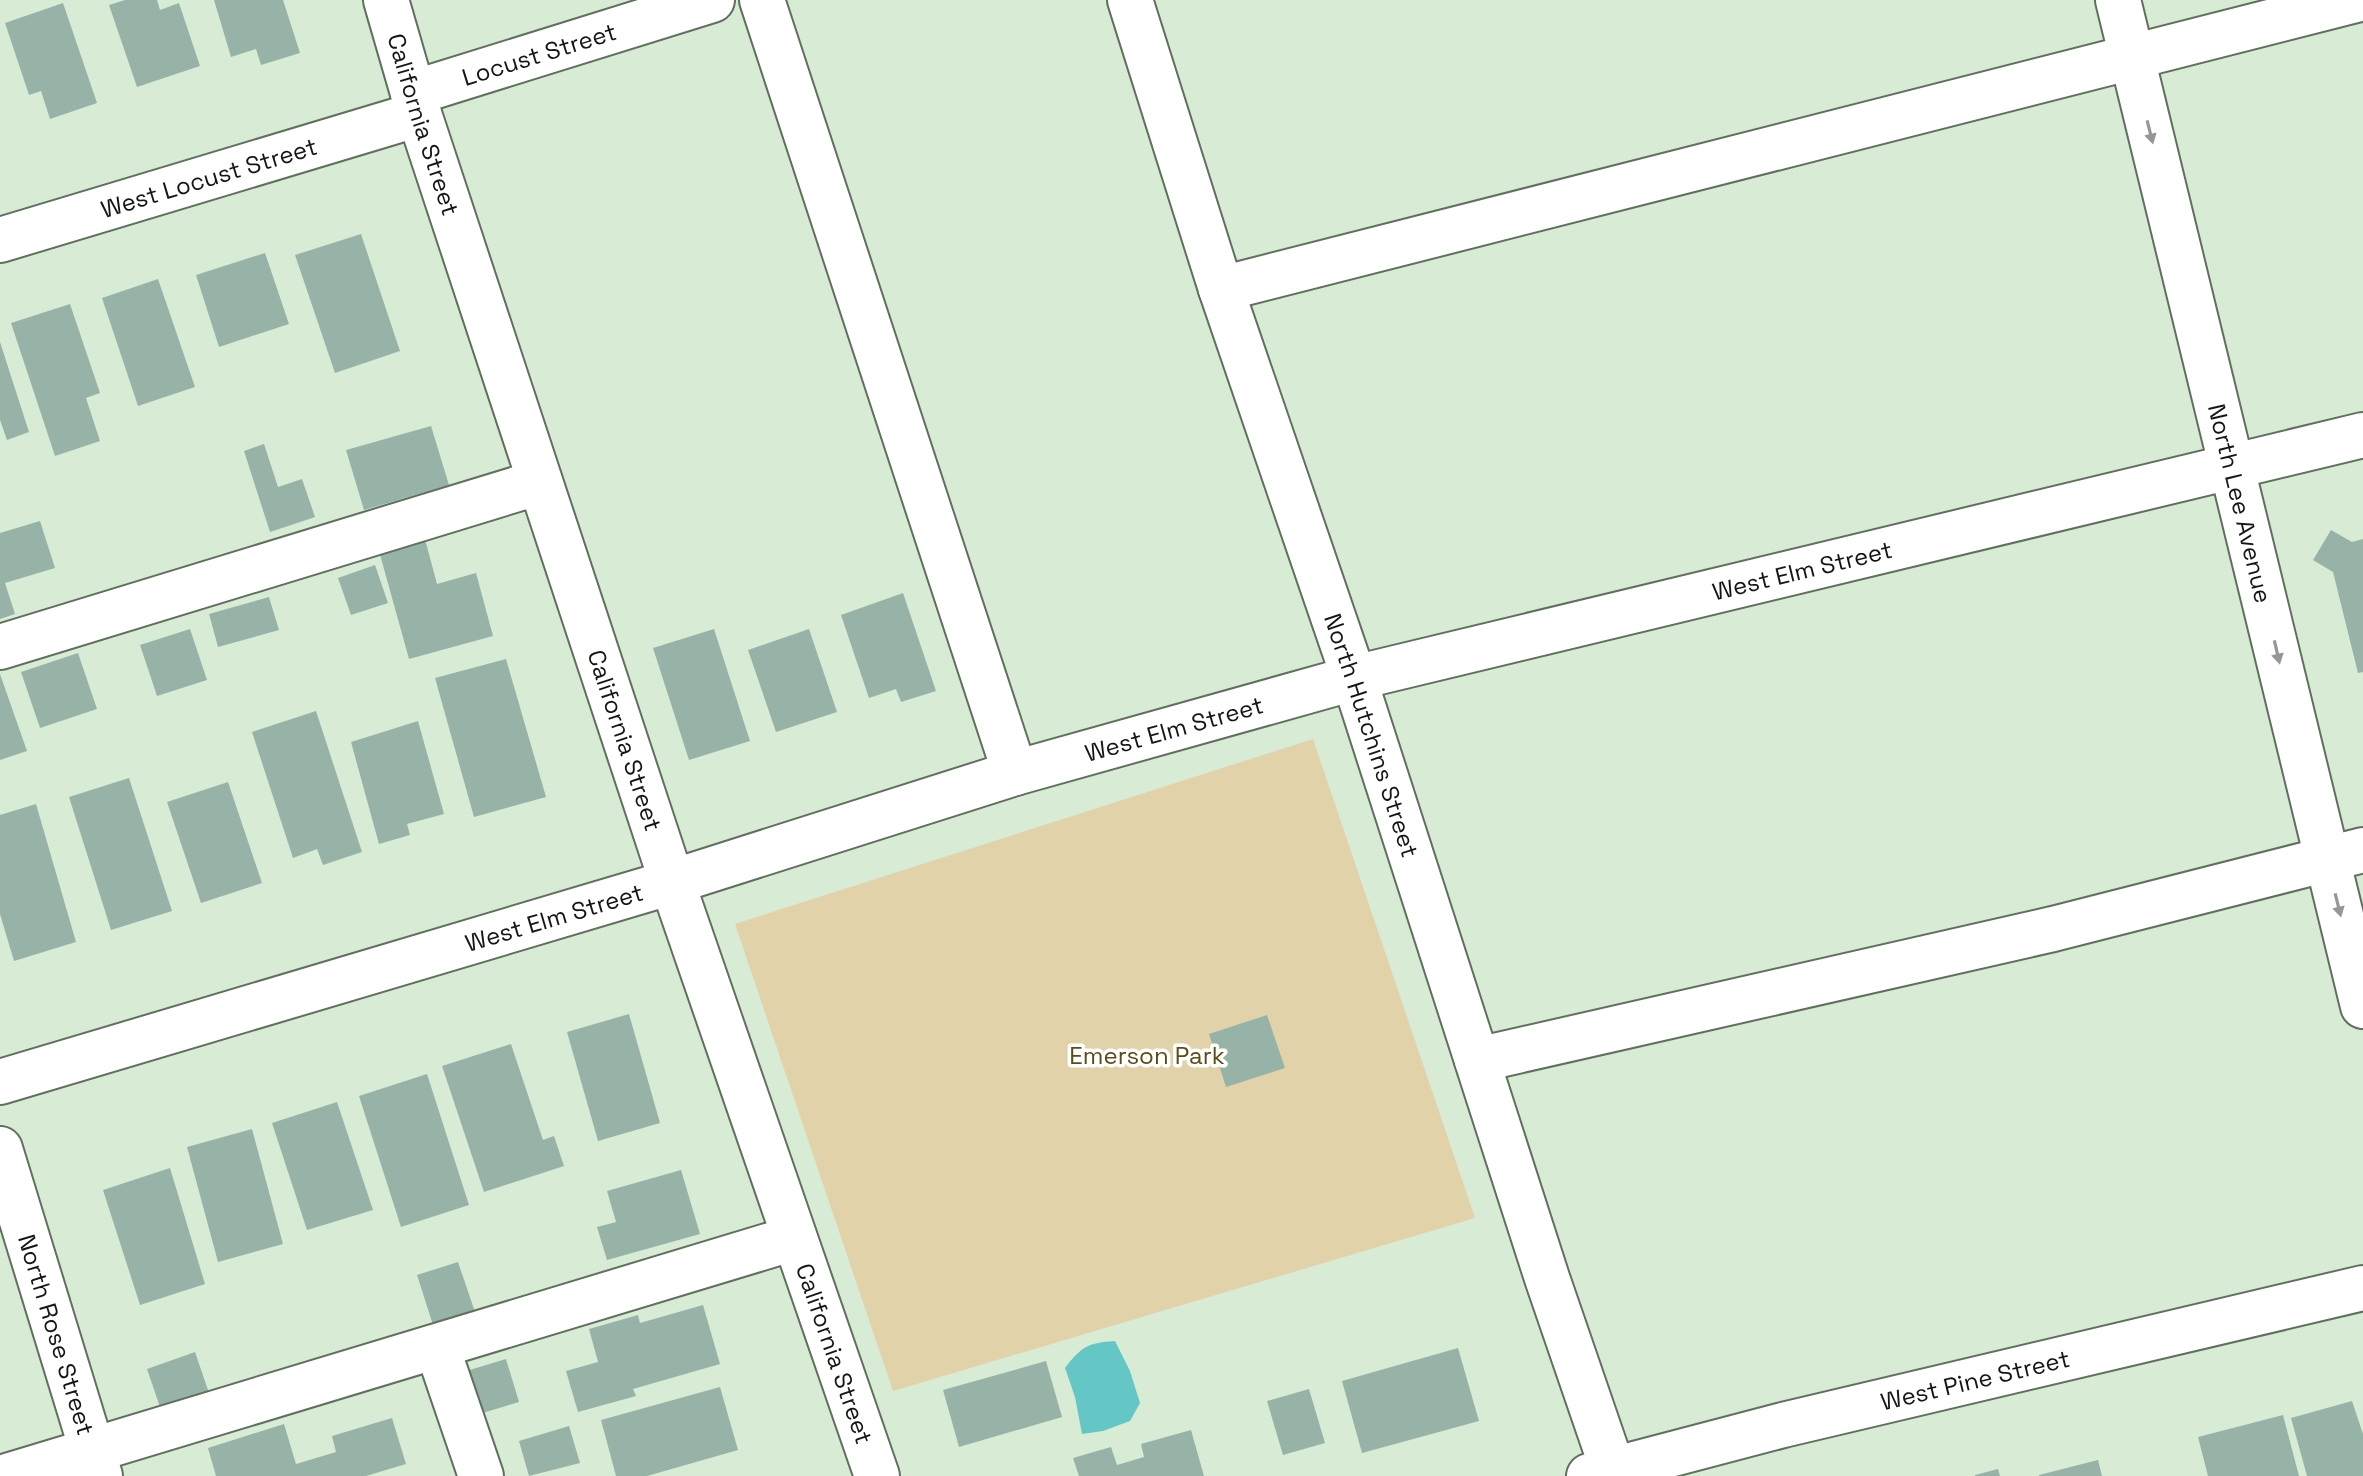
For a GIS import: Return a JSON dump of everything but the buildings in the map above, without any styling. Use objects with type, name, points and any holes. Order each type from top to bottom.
[{"type":"street","name":"California Street","points":[[386,0],[416,104],[672,882],[877,1476]]},
{"type":"street","name":"Locust Street","points":[[416,104],[712,0]]},
{"type":"street","points":[[762,0],[1015,773]]},
{"type":"street","name":"North Hutchins Street","points":[[1130,0],[1221,289],[1354,678],[1542,1263],[1606,1474]]},
{"type":"street","name":"North Lee Avenue","points":[[2118,0],[2232,467],[2345,856],[2363,1006]]},
{"type":"street","points":[[1221,289],[2356,0]]},
{"type":"street","name":"West Locust Street","points":[[0,240],[416,104]]},
{"type":"street","name":"West Elm Street","points":[[0,1082],[672,882],[1015,773],[1354,678],[2363,435]]},
{"type":"street","points":[[0,647],[540,482]]},
{"type":"street","points":[[1477,1060],[2053,929],[2345,856]]},
{"type":"street","name":"North Rose Street","points":[[0,1149],[95,1463]]},
{"type":"street","points":[[7,1476],[95,1463],[437,1347],[794,1238]]},
{"type":"street","name":"West Pine Street","points":[[1606,1474],[1783,1425],[2363,1288]]},
{"type":"street","points":[[437,1347],[481,1476]]},
{"type":"green space","name":"Emerson Park","points":[[1313,739],[1475,1218],[893,1391],[735,924]]},
{"type":"water","points":[[1115,1341],[1130,1371],[1140,1403],[1130,1421],[1103,1431],[1082,1434],[1075,1397],[1065,1368],[1086,1347]]}]
